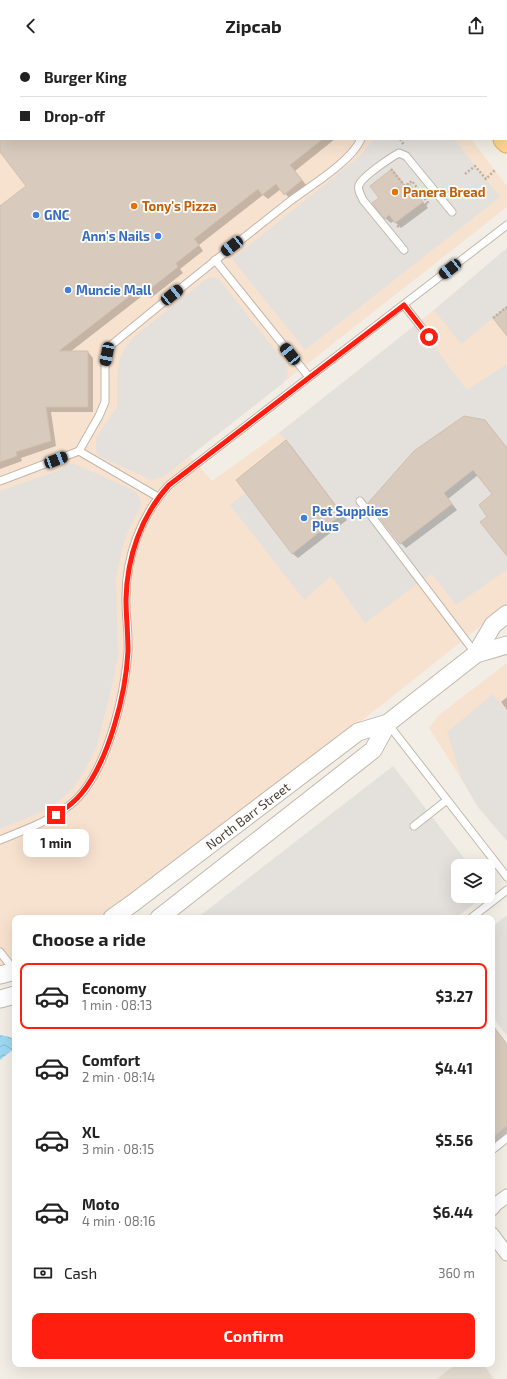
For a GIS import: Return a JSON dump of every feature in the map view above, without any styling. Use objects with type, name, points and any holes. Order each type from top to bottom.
[{"type":"street","name":"North Barr Street","points":[[116,915],[358,732],[388,723],[476,654],[493,625],[507,614]]},
{"type":"street","name":"North Barr Street","points":[[476,654],[507,645]]},
{"type":"street","name":"North Barr Street","points":[[163,915],[373,750],[388,723]]},
{"type":"street","points":[[0,975],[12,972]]},
{"type":"street","points":[[0,999],[12,996]]},
{"type":"street","points":[[495,1205],[507,1196]]},
{"type":"street","points":[[495,1238],[507,1254]]},
{"type":"lane","points":[[0,481],[78,451],[99,416],[105,402],[106,362],[109,347],[215,260],[297,196],[323,178],[358,147],[361,140]]},
{"type":"lane","points":[[404,250],[363,200],[359,191],[360,184],[373,171],[399,153],[406,156],[452,212]]},
{"type":"lane","points":[[0,840],[46,820],[71,805],[93,778],[100,764],[116,717],[124,684],[128,651],[126,600],[129,566],[133,549],[145,520],[158,497],[169,485],[507,225]]},
{"type":"lane","points":[[215,260],[309,377]]},
{"type":"lane","points":[[404,305],[429,337]]},
{"type":"lane","points":[[78,451],[158,497]]},
{"type":"lane","points":[[360,501],[476,654]]},
{"type":"lane","points":[[388,723],[507,877]]},
{"type":"lane","points":[[414,826],[447,800]]},
{"type":"lane","points":[[475,915],[507,890]]},
{"type":"lane","points":[[0,952],[12,967]]},
{"type":"lane","points":[[495,1148],[507,1138]]},
{"type":"path","points":[[465,174],[475,166],[486,179],[495,170]]},
{"type":"path","points":[[386,174],[392,169],[405,186],[412,181],[428,203]]},
{"type":"path","points":[[395,229],[428,203],[432,196]]},
{"type":"path","points":[[494,318],[507,307]]},
{"type":"shaded area","name":"Muncie Mall","points":[[0,140],[472,140],[507,186],[507,207],[190,456],[212,481],[279,433],[434,310],[507,248],[507,605],[383,704],[109,915],[12,915],[12,964],[0,967]]},
{"type":"shaded area","points":[[373,140],[455,140],[500,197],[305,350],[232,259],[361,155]]},
{"type":"shaded area","points":[[507,248],[507,307],[461,344],[434,310]]},
{"type":"shaded area","points":[[207,278],[218,278],[286,364],[288,370],[287,377],[283,383],[163,477],[151,480],[97,454],[96,438],[117,407],[117,376],[120,358],[127,345],[135,336]]},
{"type":"shaded area","points":[[418,323],[467,390],[507,364],[507,448],[485,420],[464,416],[414,451],[368,503],[400,543],[452,504],[444,493],[473,470],[492,494],[479,505],[487,517],[480,522],[507,556],[507,570],[456,605],[432,574],[365,623],[331,576],[304,600],[230,505],[245,493],[292,553],[342,515],[286,440],[279,433]]},
{"type":"shaded area","points":[[73,463],[135,491],[140,499],[141,506],[129,529],[122,549],[116,579],[118,655],[114,677],[97,746],[85,770],[73,788],[53,806],[0,829],[0,491],[57,471],[68,464]]},
{"type":"shaded area","points":[[507,663],[507,841],[478,807],[429,728],[439,715]]},
{"type":"shaded area","points":[[493,694],[507,712],[507,841],[478,807],[462,780],[447,732]]},
{"type":"shaded area","points":[[393,766],[465,859],[451,859],[451,903],[475,903],[460,915],[201,915]]},
{"type":"shaded area","points":[[507,915],[507,1036],[495,1020],[495,925]]},
{"type":"shaded area","points":[[452,1367],[485,1367],[494,1379],[437,1379]]},
{"type":"water","points":[[0,1035],[12,1038],[12,1050],[0,1060]]},
{"type":"building","name":"Muncie Mall","points":[[0,140],[322,140],[290,165],[302,180],[284,195],[276,184],[262,195],[258,189],[194,239],[199,245],[176,263],[178,267],[145,293],[140,288],[59,351],[88,351],[88,407],[46,407],[51,441],[16,452],[17,456],[0,462],[0,206],[26,186],[0,152]]},
{"type":"building","name":"Panera Bread","points":[[392,169],[405,186],[409,183],[423,202],[395,223],[389,215],[385,219],[372,203],[379,198],[370,186]]},
{"type":"building","points":[[507,307],[507,336],[493,318]]},
{"type":"building","points":[[464,416],[485,420],[507,448],[507,556],[480,522],[487,517],[479,505],[492,494],[473,470],[444,493],[452,504],[400,544],[368,503],[414,451]]},
{"type":"building","points":[[286,440],[342,514],[292,554],[236,480]]},
{"type":"building","points":[[495,1029],[507,1044],[507,1126],[495,1136]]},
{"type":"place","name":"Panera Bread","points":[[395,192]]},
{"type":"place","name":"Tony's Pizza","points":[[134,206]]},
{"type":"place","name":"GNC","points":[[36,215]]},
{"type":"place","name":"Ann's Nails","points":[[158,236]]},
{"type":"place","name":"Muncie Mall","points":[[68,290]]},
{"type":"place","name":"Pet Supplies Plus","points":[[304,518]]},
{"type":"route","points":[[56,815],[71,805],[93,778],[112,732],[124,684],[128,651],[126,600],[129,566],[133,549],[145,520],[158,497],[169,485],[404,305],[429,337]]}]
